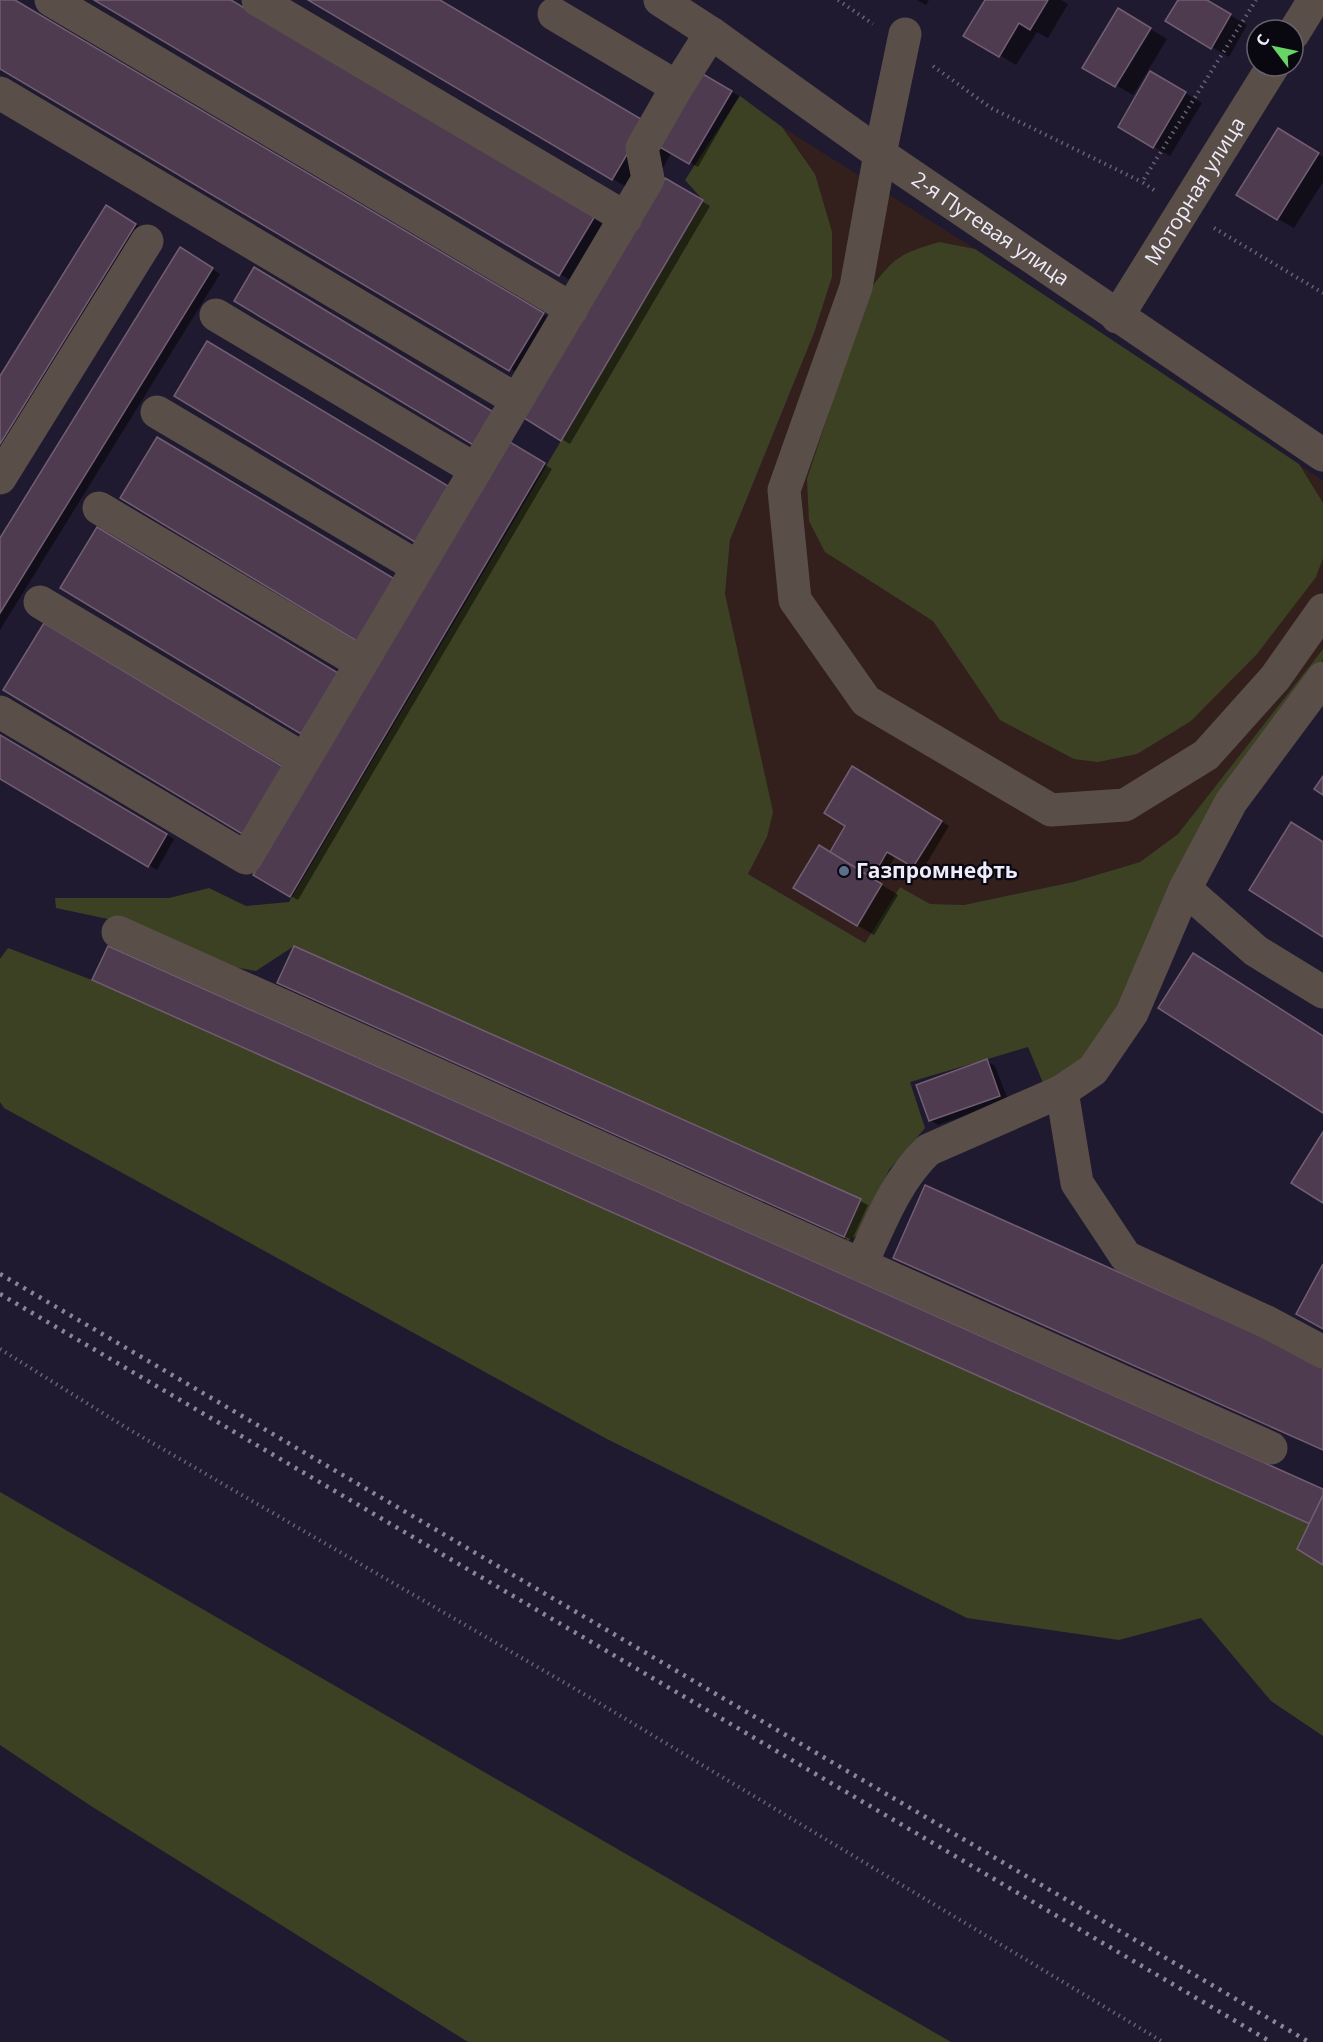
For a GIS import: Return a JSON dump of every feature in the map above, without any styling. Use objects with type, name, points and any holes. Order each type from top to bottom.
[{"type":"street","points":[[51,0],[572,309]]},
{"type":"street","points":[[258,0],[626,218]]},
{"type":"street","name":"2-я Путевая улица","points":[[660,0],[711,33],[880,154],[1117,317],[1323,455]]},
{"type":"street","points":[[1303,18],[1314,0]]},
{"type":"street","points":[[554,14],[677,87]]},
{"type":"street","points":[[0,712],[246,858],[648,179],[642,148],[711,33]]},
{"type":"street","points":[[904,40],[880,154],[856,287],[784,490],[795,600],[866,701],[1051,810],[1125,805],[1206,755],[1275,678],[1323,610]]},
{"type":"street","name":"Моторная улица","points":[[1117,317],[1266,78]]},
{"type":"street","points":[[0,93],[518,400]]},
{"type":"street","points":[[0,478],[147,241]]},
{"type":"street","points":[[216,315],[476,470]]},
{"type":"street","points":[[157,412],[418,567]]},
{"type":"street","points":[[99,508],[361,663]]},
{"type":"street","points":[[40,602],[304,759]]},
{"type":"street","points":[[861,1264],[896,1190],[914,1163],[928,1150],[1062,1091],[1093,1070],[1132,1013],[1185,889],[1231,802],[1323,678]]},
{"type":"street","points":[[1185,889],[1256,951],[1323,992]]},
{"type":"street","points":[[118,932],[1271,1448]]},
{"type":"street","points":[[1062,1091],[1077,1183],[1126,1257],[1267,1322],[1323,1352]]},
{"type":"path","points":[[838,0],[904,40],[991,108],[1142,182],[1323,293]]},
{"type":"path","points":[[1142,182],[1256,0]]},
{"type":"path","points":[[0,1349],[125,1427],[589,1697],[1163,2042]]},
{"type":"shaded area","points":[[782,127],[975,249],[1323,481],[1323,649],[1178,834],[1140,862],[1073,882],[964,905],[930,904],[900,887],[865,943],[748,874],[767,837],[725,594],[730,540],[814,333],[832,277],[815,174]]},
{"type":"green space","points":[[740,96],[782,127],[815,174],[832,232],[832,277],[814,333],[730,540],[725,594],[773,812],[767,837],[748,874],[865,943],[900,887],[930,904],[964,905],[1073,882],[1140,862],[1178,834],[1323,649],[1323,659],[1312,680],[1090,1053],[1046,1090],[1028,1047],[910,1082],[925,1128],[889,1170],[859,1234],[848,1241],[294,946],[256,971],[222,965],[108,919],[56,908],[55,898],[169,898],[209,888],[246,906],[289,902],[703,200],[685,180]]},
{"type":"green space","points":[[939,242],[975,249],[1299,464],[1323,503],[1323,558],[1316,577],[1257,654],[1191,721],[1137,754],[1098,762],[1074,759],[1000,720],[933,621],[825,552],[809,521],[807,479],[869,291],[898,258]]},
{"type":"green space","points":[[8,948],[92,980],[1310,1524],[1297,1549],[1323,1565],[1323,1736],[1271,1701],[1201,1618],[1119,1640],[967,1618],[607,1439],[4,1108],[0,1102],[0,959]]},
{"type":"green space","points":[[0,1492],[951,2042],[468,2042],[91,1806],[0,1745]]},
{"type":"building","points":[[0,0],[15,0],[544,313],[509,371],[0,69]]},
{"type":"building","points":[[94,0],[231,0],[595,216],[559,276]]},
{"type":"building","points":[[308,0],[440,0],[646,122],[612,180]]},
{"type":"building","points":[[985,0],[1048,0],[1030,30],[1019,23],[999,57],[963,36]]},
{"type":"building","points":[[1178,0],[1207,0],[1231,14],[1211,49],[1165,21]]},
{"type":"building","points":[[1118,8],[1151,28],[1115,87],[1082,68]]},
{"type":"building","points":[[1150,71],[1186,92],[1153,148],[1118,127]]},
{"type":"building","points":[[701,73],[732,91],[689,164],[658,146]]},
{"type":"building","points":[[1278,128],[1319,153],[1277,220],[1236,195]]},
{"type":"building","points":[[665,178],[703,200],[561,441],[524,418]]},
{"type":"building","points":[[106,205],[136,224],[0,444],[0,376]]},
{"type":"building","points":[[180,247],[213,268],[0,613],[0,538]]},
{"type":"building","points":[[254,267],[495,413],[475,446],[234,301]]},
{"type":"building","points":[[207,341],[448,486],[415,542],[174,396]]},
{"type":"building","points":[[157,437],[398,581],[360,643],[120,498]]},
{"type":"building","points":[[508,441],[545,463],[290,897],[253,875]]},
{"type":"building","points":[[97,527],[338,673],[301,734],[60,588]]},
{"type":"building","points":[[44,623],[285,768],[244,835],[3,690]]},
{"type":"building","points":[[0,735],[167,834],[148,867],[0,779]]},
{"type":"building","points":[[852,766],[942,821],[913,867],[887,852],[872,878],[830,852],[845,826],[824,813]]},
{"type":"building","points":[[1323,776],[1323,795],[1314,789]]},
{"type":"building","points":[[1291,822],[1323,842],[1323,937],[1249,890]]},
{"type":"building","points":[[819,845],[882,884],[857,926],[793,888]]},
{"type":"building","points":[[108,946],[1323,1489],[1323,1495],[1310,1524],[92,980]]},
{"type":"building","points":[[294,946],[861,1199],[844,1237],[277,983]]},
{"type":"building","points":[[1193,953],[1323,1036],[1323,1113],[1158,1008]]},
{"type":"building","points":[[987,1059],[1000,1096],[929,1121],[916,1085]]},
{"type":"building","points":[[1323,1132],[1323,1203],[1291,1183]]},
{"type":"building","points":[[925,1185],[1323,1364],[1323,1450],[893,1258]]},
{"type":"building","points":[[1323,1264],[1323,1329],[1296,1314]]},
{"type":"building","points":[[1323,1495],[1323,1565],[1297,1549]]},
{"type":"railway","points":[[0,1274],[1309,2042]]},
{"type":"railway","points":[[0,1294],[1271,2042]]},
{"type":"place","name":"Газпромнефть","points":[[844,871]]}]
